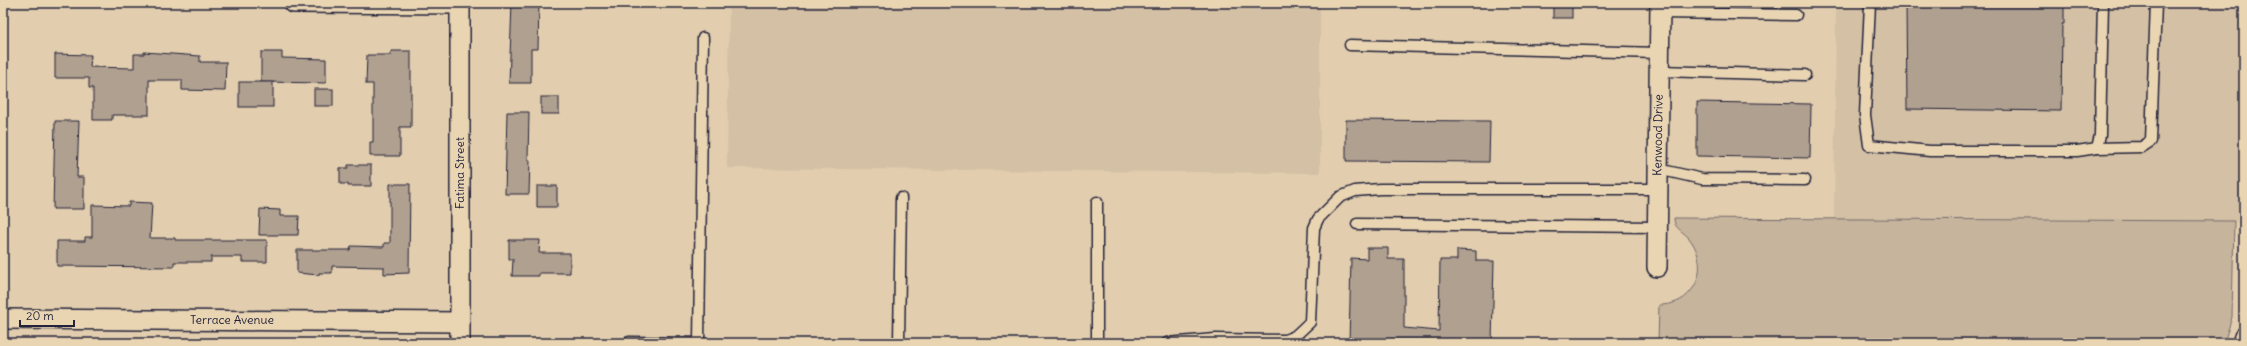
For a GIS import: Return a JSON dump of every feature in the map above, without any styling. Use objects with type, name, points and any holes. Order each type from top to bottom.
[{"type":"street","points":[[294,3],[460,4]]},
{"type":"street","name":"Fatima Street","points":[[460,4],[460,343]]},
{"type":"street","name":"Kenwood Drive","points":[[1657,266],[1656,227],[1660,8]]},
{"type":"street","name":"Terrace Avenue","points":[[3,319],[460,322]]},
{"type":"lane","points":[[1870,3],[1865,114],[1869,144],[1930,151],[2077,151],[2098,148],[2142,147],[2151,141],[2156,3]]},
{"type":"lane","points":[[2098,148],[2100,135],[2103,3]]},
{"type":"lane","points":[[1660,8],[1796,15]]},
{"type":"lane","points":[[629,342],[700,343],[703,38]]},
{"type":"lane","points":[[1350,45],[1660,62],[1804,75]]},
{"type":"lane","points":[[1658,169],[1702,179],[1805,180]]},
{"type":"lane","points":[[1167,343],[1215,339],[1285,340],[1304,330],[1310,322],[1314,228],[1327,209],[1340,197],[1355,191],[1380,189],[1657,189]]},
{"type":"lane","points":[[898,343],[901,198]]},
{"type":"lane","points":[[1097,202],[1097,343]]},
{"type":"lane","points":[[1357,224],[1656,227]]},
{"type":"shaded area","points":[[729,3],[1320,3],[1320,173],[727,168]]},
{"type":"shaded area","points":[[1836,3],[2244,3],[2244,221],[1834,219]]},
{"type":"shaded area","points":[[1674,218],[2234,221],[2232,317],[2224,343],[1658,343],[1659,305],[1681,300],[1695,285],[1699,271],[1696,250],[1688,237],[1678,229]]},
{"type":"building","points":[[512,3],[539,3],[538,49],[531,49],[531,83],[509,83]]},
{"type":"building","points":[[1553,3],[1572,3],[1572,18],[1553,18]]},
{"type":"building","points":[[1906,3],[2064,3],[2064,24],[2062,24],[2061,111],[1907,109]]},
{"type":"building","points":[[391,51],[411,51],[411,127],[400,127],[400,156],[370,156],[370,142],[373,142],[373,84],[366,84],[367,55],[391,55]]},
{"type":"building","points":[[144,52],[200,56],[200,62],[226,62],[225,91],[182,90],[182,80],[149,80],[149,115],[112,115],[112,120],[93,120],[93,88],[89,88],[89,78],[55,78],[55,54],[91,55],[90,67],[134,68],[134,54],[144,54]]},
{"type":"building","points":[[261,52],[282,52],[282,58],[326,59],[326,83],[261,82]]},
{"type":"building","points":[[239,82],[273,82],[273,107],[239,107]]},
{"type":"building","points":[[314,89],[333,89],[333,106],[314,106]]},
{"type":"building","points":[[541,97],[559,97],[559,114],[541,114]]},
{"type":"building","points":[[1697,102],[1811,104],[1810,158],[1697,156]]},
{"type":"building","points":[[507,112],[529,112],[529,194],[505,194]]},
{"type":"building","points":[[1346,120],[1490,121],[1489,162],[1346,161]]},
{"type":"building","points":[[55,121],[79,121],[77,177],[84,177],[84,209],[53,209]]},
{"type":"building","points":[[348,165],[371,165],[371,186],[348,186],[348,184],[340,184],[340,168],[348,168]]},
{"type":"building","points":[[390,184],[410,184],[409,273],[384,274],[384,267],[332,266],[332,273],[319,273],[319,275],[297,273],[297,250],[350,250],[351,246],[384,247],[384,243],[390,243]]},
{"type":"building","points":[[537,186],[557,186],[557,207],[537,207]]},
{"type":"building","points":[[129,202],[152,203],[150,238],[175,238],[175,240],[267,240],[267,262],[242,262],[242,257],[211,257],[211,262],[174,262],[174,267],[57,266],[57,241],[85,241],[85,237],[92,237],[92,205],[129,206]]},
{"type":"building","points":[[260,209],[280,210],[280,216],[299,216],[298,235],[259,235]]},
{"type":"building","points":[[509,240],[540,240],[539,253],[570,253],[570,273],[539,273],[539,276],[512,276],[513,259],[509,259]]},
{"type":"building","points":[[1367,248],[1388,248],[1388,259],[1404,259],[1404,328],[1439,331],[1440,260],[1457,260],[1457,250],[1476,251],[1476,261],[1494,261],[1492,343],[1349,343],[1351,258],[1367,259]]}]
